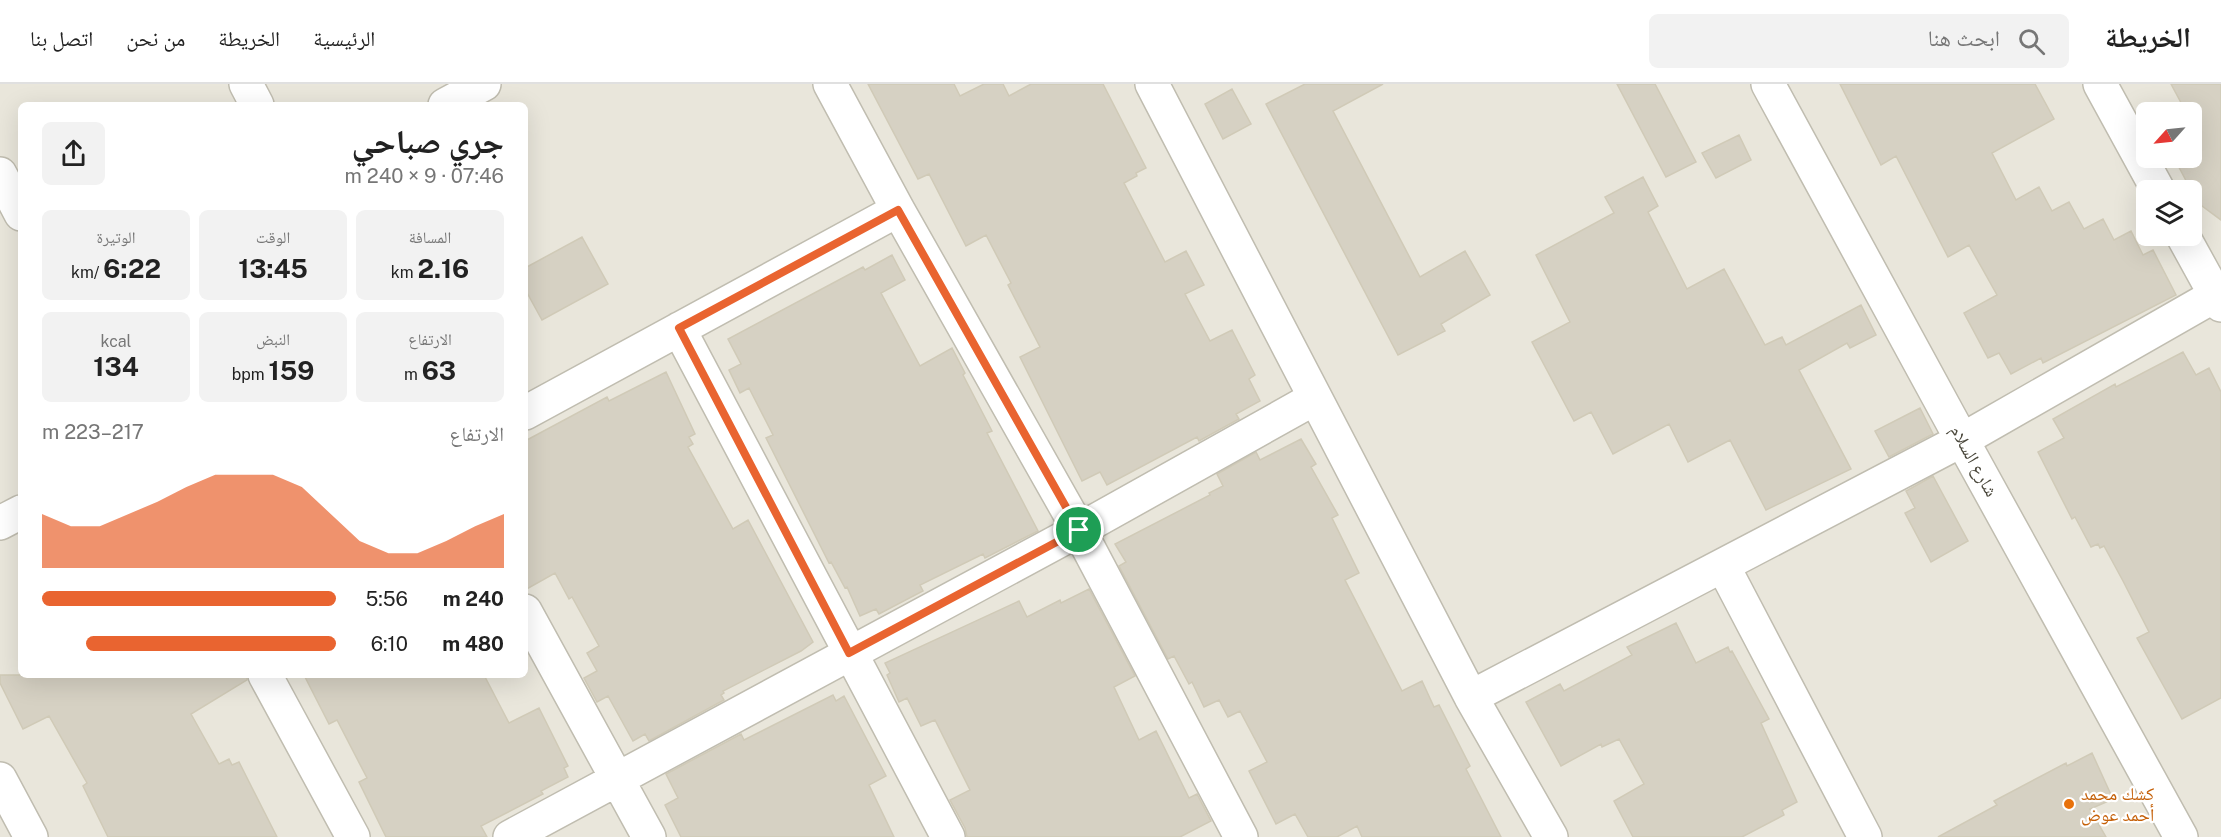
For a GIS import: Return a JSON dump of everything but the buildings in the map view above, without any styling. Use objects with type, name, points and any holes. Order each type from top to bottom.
[{"type":"street","points":[[246,84],[255,102]]},
{"type":"street","points":[[451,102],[484,84]]},
{"type":"street","points":[[830,84],[898,210],[1079,530],[1241,837]]},
{"type":"street","name":"شارع السلام","points":[[1768,84],[2181,837]]},
{"type":"street","points":[[2100,84],[2153,180]]},
{"type":"street","points":[[1159,86],[1315,398],[1471,697],[1551,837]]},
{"type":"street","points":[[0,174],[18,208]]},
{"type":"street","points":[[528,410],[898,210]]},
{"type":"street","points":[[1471,697],[1962,441],[2219,297],[2189,246]]},
{"type":"street","points":[[679,328],[948,837]]},
{"type":"street","points":[[510,837],[1079,530],[1315,398]]},
{"type":"street","points":[[0,523],[18,514]]},
{"type":"street","points":[[1723,566],[1865,837]]},
{"type":"street","points":[[528,616],[649,837]]},
{"type":"street","points":[[267,678],[353,837]]},
{"type":"street","points":[[0,778],[31,837]]},
{"type":"shaded area","points":[[0,84],[2221,84],[2221,837],[0,837]]},
{"type":"place","name":"كشك محمد أحمد عوض","points":[[2069,804]]},
{"type":"route","points":[[898,210],[1079,530],[849,653],[679,328],[898,210]]}]
